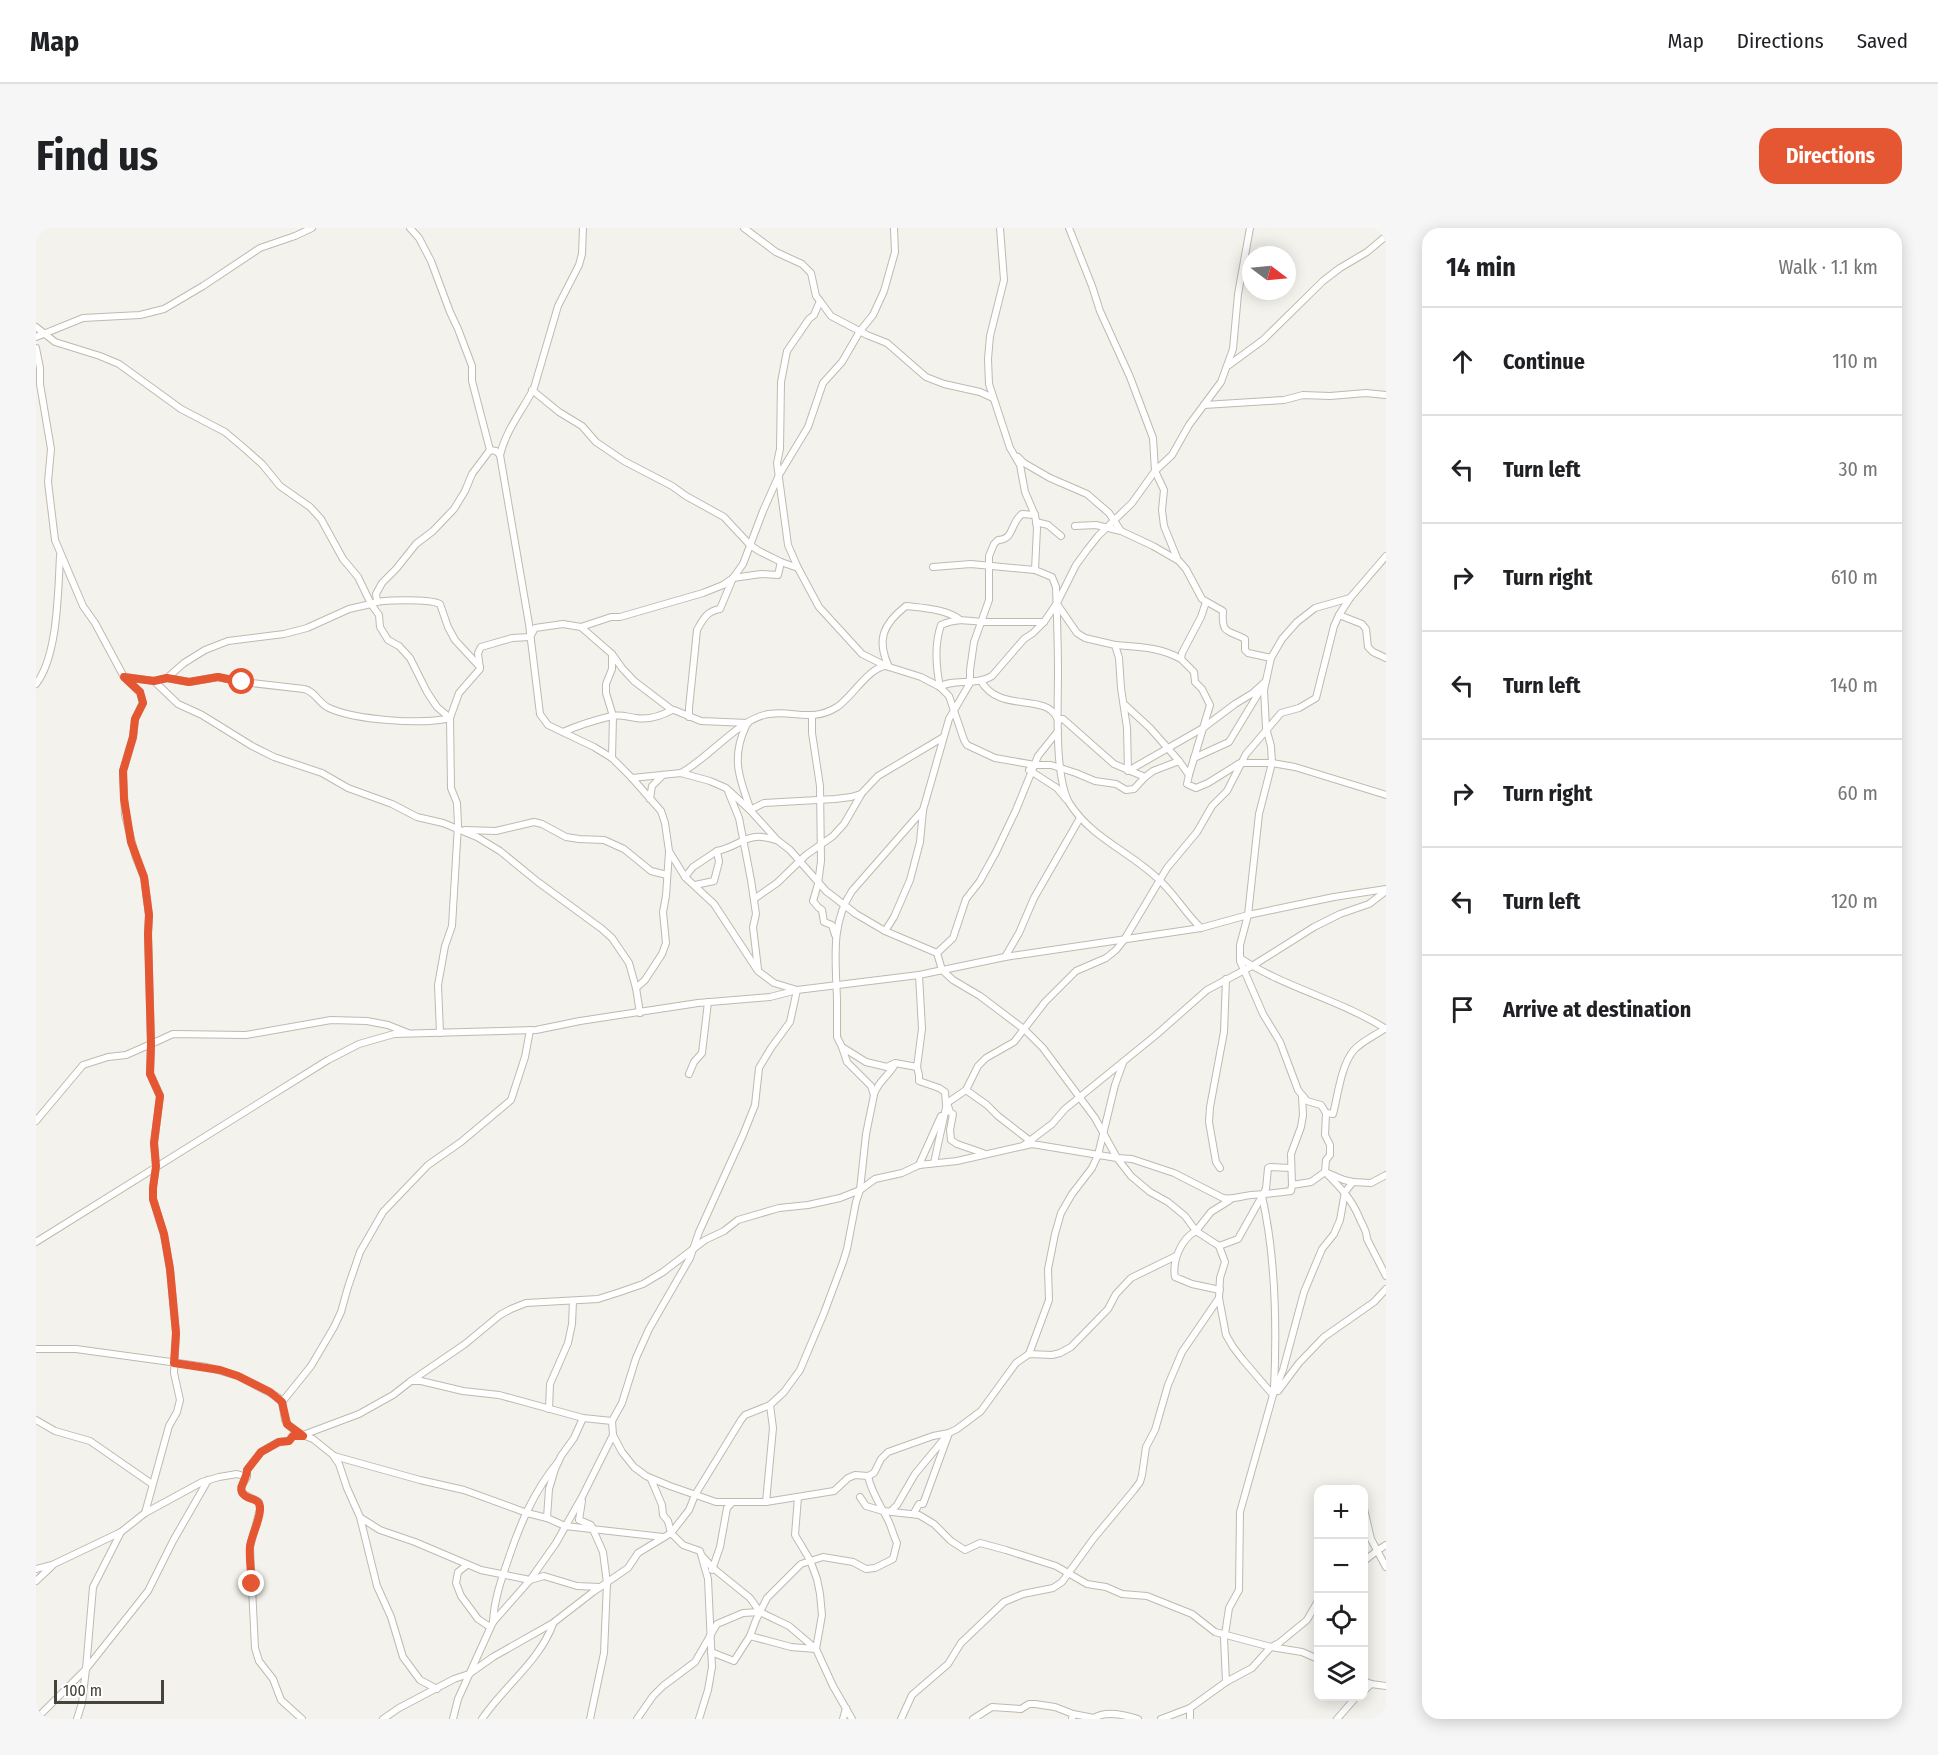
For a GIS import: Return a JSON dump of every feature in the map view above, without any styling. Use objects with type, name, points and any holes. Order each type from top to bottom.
[{"type":"street","points":[[36,337],[83,318],[140,315],[164,309],[260,248],[312,228]]},
{"type":"street","points":[[410,228],[419,238],[431,261],[472,366],[472,381],[490,450]]},
{"type":"street","points":[[583,228],[582,254],[579,265],[558,306],[532,390],[504,439],[500,455],[530,637],[540,714],[548,725],[612,758],[661,811],[665,823],[669,851],[663,912],[666,944],[645,980],[636,988]]},
{"type":"street","points":[[744,228],[776,252],[802,264],[811,273],[816,296],[831,316],[887,343],[926,377],[944,384],[980,392],[993,398]]},
{"type":"street","points":[[689,717],[697,630],[702,619],[713,610],[720,609],[733,578],[743,564],[779,475],[808,427],[824,383],[842,362],[860,331],[873,315],[885,291],[895,252],[894,228]]},
{"type":"street","points":[[1000,228],[1004,280],[990,336],[988,384],[1010,448],[1020,465],[1025,492],[1035,519],[1035,570]]},
{"type":"street","points":[[1069,228],[1100,311],[1130,377],[1153,438],[1155,471],[1164,490],[1162,510],[1164,526],[1172,548],[1202,599],[1223,611],[1222,623],[1229,634],[1245,639],[1245,650],[1248,653],[1271,658]]},
{"type":"street","points":[[940,687],[944,684],[981,681],[992,676],[1024,639],[1044,622],[1057,603],[1076,565],[1098,536],[1132,503],[1155,471],[1172,454],[1189,425],[1221,382],[1233,349],[1238,294],[1250,228]]},
{"type":"street","points":[[1228,366],[1263,340],[1323,281],[1367,252],[1386,236]]},
{"type":"street","points":[[820,302],[814,315],[787,351],[781,382],[780,449],[777,464],[788,545],[819,606],[862,654],[888,667]]},
{"type":"street","points":[[36,327],[55,342],[119,364],[181,409],[225,432],[262,464],[280,486],[310,507],[321,519],[343,560],[358,577],[374,602],[379,615],[380,627],[388,640],[399,645],[410,658],[427,692],[437,707],[450,718]]},
{"type":"street","points":[[36,348],[51,449],[48,482],[55,540],[83,606],[95,623],[124,677],[140,692],[143,703],[135,719],[133,737],[123,771],[125,815],[133,850],[144,877],[149,915],[150,1074],[160,1096],[154,1143],[156,1166],[153,1199],[164,1234],[170,1269],[176,1324],[174,1373],[180,1400],[177,1412],[169,1426],[145,1513]]},
{"type":"street","points":[[532,390],[559,412],[582,426],[596,442],[624,461],[724,517],[750,545],[781,562],[798,568]]},
{"type":"street","points":[[1204,405],[1284,400],[1303,395],[1386,394]]},
{"type":"street","points":[[1010,448],[1024,463],[1050,478],[1087,494],[1109,513],[1121,531]]},
{"type":"street","points":[[374,602],[382,583],[416,544],[433,531],[454,509],[472,474],[490,450]]},
{"type":"street","points":[[490,450],[500,455]]},
{"type":"street","points":[[885,931],[894,917],[910,880],[920,842],[923,810],[942,738],[949,719],[970,683],[974,642],[989,600],[988,567],[989,556],[994,544],[998,540],[1010,537],[1016,519],[1022,514],[1048,525],[1061,536]]},
{"type":"street","points":[[1075,526],[1096,525],[1121,531],[1179,561]]},
{"type":"street","points":[[36,684],[49,657],[55,620],[60,552]]},
{"type":"street","points":[[919,1165],[947,1103],[966,1090],[978,1066],[986,1058],[1014,1042],[1045,1002],[1076,971],[1106,958],[1116,950],[1167,868],[1197,832],[1212,806],[1227,791],[1240,763],[1266,728],[1281,713],[1308,704],[1316,698],[1334,626],[1339,615],[1350,598],[1386,555]]},
{"type":"street","points":[[530,637],[535,628],[563,624],[580,627],[703,593],[733,578],[762,574],[778,575],[781,562]]},
{"type":"street","points":[[933,567],[971,564],[1035,570],[1052,577],[1056,587],[1057,603],[1060,768],[1068,802]]},
{"type":"street","points":[[1292,1185],[1311,1182],[1325,1172],[1326,1160],[1330,1155],[1325,1135],[1326,1113],[1320,1105],[1307,1101],[1298,1090],[1280,1042],[1263,1014],[1240,958],[1240,945],[1248,915],[1259,814],[1272,763],[1271,746],[1266,728],[1264,690],[1271,658],[1282,639],[1297,622],[1316,608],[1350,598]]},
{"type":"street","points":[[167,678],[198,654],[228,641],[284,634],[308,628],[349,609],[374,602],[425,600],[440,604],[455,640],[481,667]]},
{"type":"street","points":[[1181,659],[1206,602]]},
{"type":"street","points":[[1057,603],[1077,633],[1085,638],[1115,645],[1161,650],[1181,659],[1194,672],[1195,682],[1207,697],[1210,705],[1186,784],[1196,788],[1240,763],[1272,763],[1295,767],[1386,795]]},
{"type":"street","points":[[888,667],[882,647],[887,623],[906,606],[953,615],[959,619]]},
{"type":"street","points":[[1339,615],[1362,624],[1366,629],[1368,647],[1386,658]]},
{"type":"street","points":[[940,687],[936,667],[938,633],[941,625],[959,619],[982,622],[1044,622]]},
{"type":"street","points":[[580,627],[612,654],[634,681],[672,710],[701,721],[748,723]]},
{"type":"street","points":[[481,667],[478,653],[481,647],[512,638],[530,637]]},
{"type":"street","points":[[1115,645],[1119,658],[1127,729],[1128,771]]},
{"type":"street","points":[[612,654],[612,669],[606,684],[606,693],[614,716],[612,758]]},
{"type":"street","points":[[681,773],[748,723],[763,715],[771,713],[812,715],[838,706],[874,671],[882,666],[888,667],[921,677],[940,687],[953,704],[967,745],[996,758],[1033,768],[1057,788],[1080,818],[1105,840],[1143,865],[1160,880],[1186,914],[1201,928]]},
{"type":"street","points":[[440,1033],[438,985],[445,946],[452,926],[458,829],[457,804],[451,788],[450,718],[459,693],[481,667]]},
{"type":"street","points":[[124,677],[154,681],[167,678],[189,682],[218,677],[310,690],[328,708],[377,719],[420,721],[450,718]]},
{"type":"street","points":[[154,681],[178,704],[202,715],[267,753],[322,773],[348,788],[392,804],[417,817],[458,829],[500,850],[612,938],[629,963],[640,1013]]},
{"type":"street","points":[[981,681],[996,697],[1047,708],[1055,714],[1058,722]]},
{"type":"street","points":[[1128,771],[1203,728],[1253,693],[1266,681]]},
{"type":"street","points":[[1194,758],[1228,742],[1266,681]]},
{"type":"street","points":[[1124,705],[1150,728],[1189,775]]},
{"type":"street","points":[[563,732],[578,725],[614,716],[645,718],[662,716],[672,710]]},
{"type":"street","points":[[812,715],[812,733],[820,786],[819,884],[813,901],[822,910],[824,922],[832,925],[835,936]]},
{"type":"street","points":[[1058,722],[1063,719],[1114,764],[1145,777]]},
{"type":"street","points":[[748,723],[738,750],[737,766],[738,778],[750,810]]},
{"type":"street","points":[[937,953],[953,938],[966,899],[980,881],[996,852],[1038,756],[1058,731]]},
{"type":"street","points":[[754,899],[777,883],[820,844],[833,836],[844,824],[862,793],[878,776],[942,738]]},
{"type":"street","points":[[1033,768],[1051,765],[1095,781],[1116,784],[1126,790],[1134,789],[1153,771],[1179,761]]},
{"type":"street","points":[[632,778],[681,773],[726,788],[777,840],[790,850],[819,884],[843,904],[885,931],[937,953]]},
{"type":"street","points":[[650,799],[652,786],[663,775]]},
{"type":"street","points":[[726,788],[739,818],[754,899],[756,914],[753,927],[759,971]]},
{"type":"street","points":[[750,810],[764,803],[851,798],[862,793]]},
{"type":"street","points":[[874,1095],[871,1086],[847,1062],[837,1037],[835,936],[843,904],[852,891],[923,810]]},
{"type":"street","points":[[1005,957],[1034,898],[1080,818]]},
{"type":"street","points":[[458,829],[496,831],[534,822],[566,837],[604,840],[624,849],[651,871],[667,875]]},
{"type":"street","points":[[685,877],[693,867],[717,851],[731,847],[742,840],[756,837],[777,840]]},
{"type":"street","points":[[669,851],[685,877],[714,904],[759,971],[774,983],[797,990]]},
{"type":"street","points":[[695,885],[714,881],[719,862],[717,851]]},
{"type":"street","points":[[36,1242],[328,1060],[359,1044],[382,1037],[408,1033],[530,1030],[708,1002],[770,997],[797,990],[919,975],[1005,957],[1201,928],[1248,915],[1334,897],[1386,890]]},
{"type":"street","points":[[1023,1146],[1052,1124],[1065,1109],[1124,1062],[1207,990],[1252,966],[1321,923],[1369,904],[1386,890]]},
{"type":"street","points":[[937,953],[942,970],[953,980],[980,996],[1025,1030],[1043,1048],[1095,1118],[1117,1158],[1131,1176],[1150,1192],[1168,1202],[1185,1216],[1196,1231],[1218,1246],[1225,1262],[1219,1298],[1226,1335],[1233,1347],[1273,1395]]},
{"type":"street","points":[[1240,958],[1252,966],[1370,1019],[1386,1029],[1356,1048],[1340,1083],[1333,1114],[1326,1113]]},
{"type":"street","points":[[919,975],[922,1029],[917,1067],[918,1081],[945,1092],[952,1114],[951,1140],[986,1154]]},
{"type":"street","points":[[1220,1168],[1216,1162],[1209,1122],[1224,1032],[1226,979]]},
{"type":"street","points":[[797,990],[790,1022],[759,1068],[755,1105],[699,1232],[694,1250],[648,1329],[636,1358],[622,1403],[612,1421],[613,1435],[622,1452],[634,1467],[651,1479],[716,1502],[732,1503],[766,1502],[834,1491],[848,1478],[855,1475],[868,1476],[874,1473],[881,1459],[888,1452],[933,1436],[949,1433]]},
{"type":"street","points":[[689,1074],[694,1062],[702,1053],[708,1002]]},
{"type":"street","points":[[36,1121],[83,1065],[126,1054],[173,1034],[246,1035],[331,1020],[367,1021],[388,1025],[408,1033]]},
{"type":"street","points":[[282,1402],[311,1366],[334,1327],[360,1252],[383,1212],[428,1165],[461,1142],[511,1100],[525,1057],[530,1030]]},
{"type":"street","points":[[842,1047],[866,1062],[887,1067],[895,1063],[917,1067]]},
{"type":"street","points":[[891,1511],[915,1474],[949,1433],[981,1411],[1016,1363],[1029,1354],[1048,1300],[1048,1269],[1061,1213],[1092,1168],[1098,1155],[1114,1085],[1124,1062]]},
{"type":"street","points":[[383,1719],[454,1679],[470,1674],[493,1657],[553,1623],[628,1568],[638,1553],[671,1533],[690,1510],[695,1495],[745,1415],[770,1405],[792,1382],[808,1351],[847,1249],[860,1190],[866,1134],[874,1095],[878,1084],[890,1073],[895,1063]]},
{"type":"street","points":[[966,1090],[1029,1140]]},
{"type":"street","points":[[1220,1290],[1192,1284],[1175,1277],[1176,1256],[1188,1235],[1196,1231],[1211,1212],[1230,1200],[1250,1195],[1291,1191],[1291,1154],[1301,1127],[1302,1095]]},
{"type":"street","points":[[934,1163],[947,1103]]},
{"type":"street","points":[[303,1436],[359,1414],[393,1395],[465,1344],[500,1315],[526,1303],[598,1299],[644,1284],[705,1240],[724,1231],[738,1220],[779,1208],[829,1201],[860,1190],[875,1179],[902,1173],[919,1165],[957,1161],[1032,1144],[1132,1159],[1166,1170],[1230,1200]]},
{"type":"street","points":[[1218,1246],[1238,1239],[1266,1189],[1268,1168],[1291,1168]]},
{"type":"street","points":[[1325,1172],[1344,1180],[1371,1183],[1386,1175]]},
{"type":"street","points":[[1325,1172],[1346,1192],[1357,1209],[1367,1233],[1367,1239],[1386,1276]]},
{"type":"street","points":[[1226,1682],[1225,1634],[1229,1608],[1239,1590],[1240,1512],[1304,1292],[1322,1249],[1337,1227],[1346,1192],[1353,1182]]},
{"type":"street","points":[[1262,1195],[1274,1269],[1273,1395]]},
{"type":"street","points":[[1029,1354],[1052,1355],[1071,1347],[1108,1310],[1116,1294],[1131,1278],[1176,1256]]},
{"type":"street","points":[[1273,1395],[1324,1337],[1374,1302],[1386,1288]]},
{"type":"street","points":[[901,1719],[912,1695],[948,1664],[961,1643],[1004,1602],[1023,1594],[1053,1588],[1068,1575],[1094,1538],[1140,1482],[1146,1447],[1155,1430],[1168,1385],[1177,1364],[1188,1343],[1219,1298]]},
{"type":"street","points":[[549,1409],[550,1384],[568,1343],[573,1301]]},
{"type":"street","points":[[36,1349],[76,1349],[207,1367],[238,1376],[270,1392],[282,1402],[287,1424],[303,1436]]},
{"type":"street","points":[[411,1381],[499,1395],[583,1418],[612,1421]]},
{"type":"street","points":[[766,1502],[773,1428],[770,1405]]},
{"type":"street","points":[[453,1719],[458,1699],[491,1625],[515,1536],[536,1493],[574,1438],[583,1418]]},
{"type":"street","points":[[36,1420],[55,1431],[90,1442],[153,1484]]},
{"type":"street","points":[[914,1513],[920,1504],[923,1504],[949,1433]]},
{"type":"street","points":[[491,1625],[530,1580],[556,1543],[613,1435]]},
{"type":"street","points":[[302,1719],[281,1700],[273,1679],[259,1661],[255,1648],[250,1547],[260,1509],[259,1502],[244,1496],[241,1487],[247,1478],[247,1470],[261,1452],[279,1442],[289,1441],[293,1436],[313,1439],[333,1455],[339,1464],[360,1517],[377,1586],[391,1617],[403,1657],[420,1680],[437,1689]]},
{"type":"street","points":[[333,1455],[464,1490],[565,1526],[664,1537]]},
{"type":"street","points":[[547,1518],[549,1489],[558,1462]]},
{"type":"street","points":[[36,1569],[52,1565],[121,1532],[145,1513],[208,1480],[237,1474],[247,1478]]},
{"type":"street","points":[[711,1652],[734,1661],[750,1636],[767,1598],[801,1564],[824,1557],[840,1558],[866,1569],[875,1568],[893,1559],[897,1543],[870,1486],[868,1476]]},
{"type":"street","points":[[651,1479],[671,1533],[683,1545],[700,1551],[708,1579],[712,1667],[699,1719]]},
{"type":"street","points":[[36,1719],[86,1669],[148,1591],[208,1480]]},
{"type":"street","points":[[582,1497],[579,1520],[591,1525],[603,1552],[607,1583],[604,1653],[590,1719]]},
{"type":"street","points":[[798,1497],[795,1535],[810,1560],[817,1579],[821,1604],[822,1615],[816,1649]]},
{"type":"street","points":[[860,1497],[866,1506],[883,1511],[914,1513],[934,1524],[951,1541],[965,1550],[980,1543],[1006,1550],[1056,1566],[1087,1584],[1106,1587],[1122,1594],[1147,1596],[1192,1614],[1215,1632],[1271,1647],[1302,1652],[1314,1657]]},
{"type":"street","points":[[708,1579],[720,1548],[727,1508],[732,1503]]},
{"type":"street","points":[[360,1517],[381,1530],[415,1542],[466,1565],[530,1580],[544,1576],[577,1586],[600,1587]]},
{"type":"street","points":[[1368,1530],[1386,1567]]},
{"type":"street","points":[[77,1719],[82,1703],[93,1587],[121,1532]]},
{"type":"street","points":[[1368,1558],[1386,1545]]},
{"type":"street","points":[[702,1556],[750,1598],[760,1612],[789,1626],[816,1649],[832,1686],[852,1719]]},
{"type":"street","points":[[36,1581],[52,1565]]},
{"type":"street","points":[[466,1565],[458,1572],[456,1582],[460,1596],[478,1619],[491,1625]]},
{"type":"street","points":[[1161,1719],[1190,1708],[1226,1682],[1252,1668],[1271,1647],[1280,1643],[1307,1620],[1314,1608]]},
{"type":"street","points":[[637,1719],[663,1686],[695,1662],[717,1624],[743,1613],[760,1612]]},
{"type":"street","points":[[482,1719],[530,1663],[553,1623]]},
{"type":"street","points":[[750,1636],[791,1647],[816,1649]]},
{"type":"street","points":[[1368,1683],[1386,1686]]},
{"type":"street","points":[[1368,1687],[1371,1684]]},
{"type":"street","points":[[1337,1719],[1353,1701]]},
{"type":"street","points":[[973,1719],[992,1707],[1021,1708],[1029,1704],[1055,1707],[1072,1717],[1094,1718],[1099,1714],[1108,1714],[1138,1719]]},
{"type":"street","points":[[843,1719],[846,1708]]},
{"type":"street","points":[[1190,1708],[1190,1719]]},
{"type":"route","points":[[242,682],[218,677],[189,682],[167,678],[154,681],[124,677],[140,692],[143,703],[135,719],[133,737],[123,771],[125,815],[131,842],[144,877],[149,915],[150,1074],[160,1096],[154,1143],[156,1166],[153,1199],[164,1234],[175,1308],[176,1353],[174,1363],[220,1370],[270,1392],[282,1402],[287,1424],[303,1436],[293,1436],[289,1441],[279,1442],[261,1452],[249,1465],[247,1478],[241,1487],[244,1496],[259,1502],[260,1509],[250,1547],[252,1584]]}]
